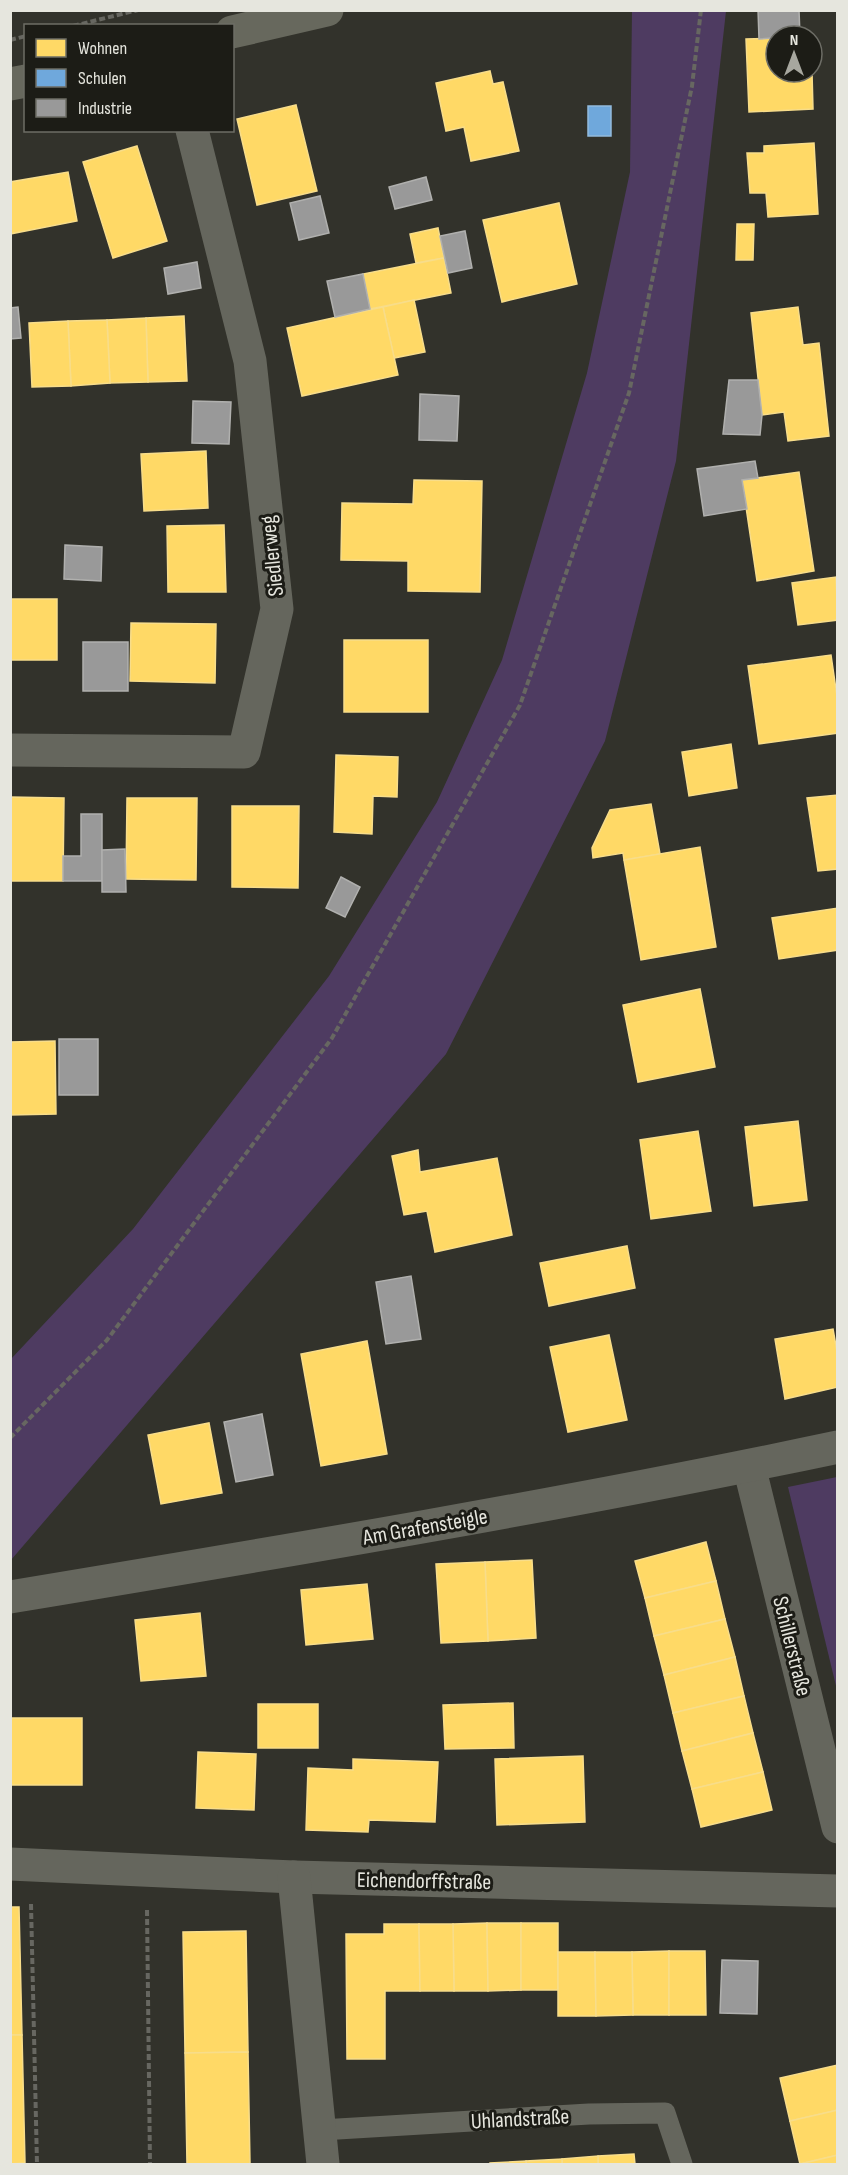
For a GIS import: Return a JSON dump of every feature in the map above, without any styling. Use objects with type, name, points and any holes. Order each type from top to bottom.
[{"type":"main road","points":[[234,31],[279,16],[327,10]]},
{"type":"street","name":"Siedlerweg","points":[[10,750],[244,752],[277,609],[250,361],[193,132]]},
{"type":"street","name":"Am Grafensteigle","points":[[10,1597],[372,1537],[749,1466],[837,1447]]},
{"type":"street","name":"Schillerstraße","points":[[749,1466],[837,1827]]},
{"type":"street","name":"Eichendorffstraße","points":[[20,1864],[294,1876],[837,1891]]},
{"type":"street","points":[[294,1876],[323,2164]]},
{"type":"lane","name":"Uhlandstraße","points":[[321,2130],[589,2114],[665,2113],[682,2164]]},
{"type":"path","points":[[81,24],[138,10]]},
{"type":"path","points":[[10,1438],[107,1340],[332,1038],[520,705],[629,393],[692,86],[701,10]]},
{"type":"path","points":[[20,1864],[37,2164]]},
{"type":"path","points":[[147,1870],[150,2164]]},
{"type":"shaded area","points":[[632,11],[726,11],[676,461],[605,741],[446,1054],[11,1560],[11,1359],[133,1229],[329,976],[437,802],[502,660],[587,373],[630,172]]},
{"type":"shaded area","points":[[838,1477],[837,1690],[788,1487]]},
{"type":"building: Wohnen","points":[[764,38],[764,84],[812,84],[813,109],[749,112],[746,39]]},
{"type":"building: Wohnen","points":[[490,71],[493,84],[503,82],[519,151],[471,161],[464,127],[446,131],[436,83]]},
{"type":"building: Wohnen","points":[[296,105],[317,191],[257,205],[237,119]]},
{"type":"building: Wohnen","points":[[814,143],[818,214],[768,217],[766,193],[750,193],[747,153],[764,153],[764,146]]},
{"type":"building: Wohnen","points":[[137,146],[167,241],[113,258],[83,162]]},
{"type":"building: Wohnen","points":[[68,172],[77,221],[10,234],[10,182]]},
{"type":"building: Wohnen","points":[[559,203],[577,284],[502,302],[483,220]]},
{"type":"building: Wohnen","points":[[737,224],[754,224],[753,260],[736,260]]},
{"type":"building: Wohnen","points":[[438,228],[444,258],[416,263],[410,234]]},
{"type":"building: Wohnen","points":[[444,258],[451,293],[370,309],[363,274]]},
{"type":"building: Wohnen","points":[[414,300],[425,352],[394,358],[383,307]]},
{"type":"building: Wohnen","points":[[383,307],[398,375],[302,396],[287,328]]},
{"type":"building: Wohnen","points":[[798,307],[803,345],[819,343],[829,436],[788,441],[784,412],[762,415],[751,313]]},
{"type":"building: Wohnen","points":[[184,316],[187,381],[148,382],[146,318]]},
{"type":"building: Wohnen","points":[[146,318],[148,382],[110,383],[107,320]]},
{"type":"building: Wohnen","points":[[107,320],[110,383],[71,386],[68,321]]},
{"type":"building: Wohnen","points":[[68,321],[71,386],[32,387],[29,323]]},
{"type":"building: Wohnen","points":[[206,451],[208,508],[144,511],[141,454]]},
{"type":"building: Wohnen","points":[[799,472],[814,571],[757,581],[742,480]]},
{"type":"building: Wohnen","points":[[414,480],[482,481],[480,592],[408,591],[408,561],[341,560],[342,503],[413,504]]},
{"type":"building: Wohnen","points":[[224,525],[226,592],[168,592],[167,526]]},
{"type":"building: Wohnen","points":[[836,577],[838,620],[798,625],[792,583]]},
{"type":"building: Wohnen","points":[[10,599],[57,599],[57,660],[10,660]]},
{"type":"building: Wohnen","points":[[131,623],[216,624],[215,683],[130,681]]},
{"type":"building: Wohnen","points":[[344,640],[428,640],[428,712],[344,712]]},
{"type":"building: Wohnen","points":[[831,655],[838,703],[838,733],[759,744],[748,666]]},
{"type":"building: Wohnen","points":[[731,744],[737,788],[689,796],[682,752]]},
{"type":"building: Wohnen","points":[[336,755],[398,757],[397,797],[373,796],[372,834],[334,832]]},
{"type":"building: Wohnen","points":[[838,795],[838,869],[818,871],[807,798]]},
{"type":"building: Wohnen","points":[[10,797],[64,798],[63,881],[10,881]]},
{"type":"building: Wohnen","points":[[127,798],[197,798],[196,880],[126,879]]},
{"type":"building: Wohnen","points":[[651,804],[660,854],[624,860],[623,853],[593,858],[592,848],[610,810]]},
{"type":"building: Wohnen","points":[[232,806],[299,806],[298,888],[232,887]]},
{"type":"building: Wohnen","points":[[700,847],[716,947],[641,960],[624,860]]},
{"type":"building: Wohnen","points":[[838,908],[838,950],[779,959],[772,918]]},
{"type":"building: Wohnen","points":[[700,989],[715,1067],[638,1082],[623,1005]]},
{"type":"building: Wohnen","points":[[55,1041],[56,1114],[10,1115],[10,1042]]},
{"type":"building: Wohnen","points":[[798,1121],[807,1200],[754,1206],[745,1127]]},
{"type":"building: Wohnen","points":[[698,1131],[711,1211],[651,1219],[640,1140]]},
{"type":"building: Wohnen","points":[[418,1150],[420,1172],[497,1158],[512,1235],[435,1252],[427,1211],[404,1215],[392,1156]]},
{"type":"building: Wohnen","points":[[627,1246],[635,1288],[549,1306],[540,1263]]},
{"type":"building: Wohnen","points":[[833,1329],[838,1357],[838,1387],[785,1399],[775,1339]]},
{"type":"building: Wohnen","points":[[609,1335],[627,1420],[568,1432],[550,1347]]},
{"type":"building: Wohnen","points":[[367,1341],[387,1454],[321,1466],[301,1354]]},
{"type":"building: Wohnen","points":[[209,1423],[222,1493],[161,1504],[148,1435]]},
{"type":"building: Wohnen","points":[[706,1542],[716,1581],[645,1598],[635,1561]]},
{"type":"building: Wohnen","points":[[532,1560],[536,1638],[488,1641],[485,1562]]},
{"type":"building: Wohnen","points":[[485,1562],[488,1641],[441,1643],[436,1564]]},
{"type":"building: Wohnen","points":[[716,1581],[725,1619],[654,1636],[645,1598]]},
{"type":"building: Wohnen","points":[[367,1584],[373,1639],[306,1645],[301,1590]]},
{"type":"building: Wohnen","points":[[200,1613],[206,1676],[141,1681],[135,1620]]},
{"type":"building: Wohnen","points":[[725,1619],[735,1657],[664,1675],[654,1636]]},
{"type":"building: Wohnen","points":[[735,1657],[744,1696],[673,1713],[664,1675]]},
{"type":"building: Wohnen","points":[[744,1696],[753,1733],[682,1751],[673,1713]]},
{"type":"building: Wohnen","points":[[513,1703],[514,1748],[445,1749],[443,1705]]},
{"type":"building: Wohnen","points":[[258,1704],[318,1704],[318,1748],[258,1748]]},
{"type":"building: Wohnen","points":[[10,1718],[82,1718],[82,1785],[10,1785]]},
{"type":"building: Wohnen","points":[[753,1733],[763,1772],[692,1789],[682,1751]]},
{"type":"building: Wohnen","points":[[198,1752],[256,1754],[254,1810],[196,1808]]},
{"type":"building: Wohnen","points":[[583,1756],[585,1822],[497,1825],[495,1759]]},
{"type":"building: Wohnen","points":[[353,1759],[438,1762],[435,1822],[369,1820],[368,1832],[306,1830],[308,1768],[353,1770]]},
{"type":"building: Wohnen","points":[[763,1772],[772,1810],[701,1827],[692,1789]]},
{"type":"building: Wohnen","points":[[10,1907],[19,1907],[22,2035],[10,2035]]},
{"type":"building: Wohnen","points":[[487,1923],[488,1991],[454,1991],[453,1924]]},
{"type":"building: Wohnen","points":[[487,1923],[521,1923],[521,1990],[488,1991]]},
{"type":"building: Wohnen","points":[[521,1923],[558,1923],[558,1990],[521,1990]]},
{"type":"building: Wohnen","points":[[384,1924],[419,1924],[420,1991],[385,1991],[385,2059],[347,2059],[346,1934],[384,1934]]},
{"type":"building: Wohnen","points":[[419,1924],[453,1924],[454,1991],[420,1991]]},
{"type":"building: Wohnen","points":[[246,1931],[248,2052],[185,2053],[183,1932]]},
{"type":"building: Wohnen","points":[[669,1951],[669,2015],[633,2015],[632,1952]]},
{"type":"building: Wohnen","points":[[669,1951],[705,1951],[706,2015],[669,2015]]},
{"type":"building: Wohnen","points":[[558,1952],[595,1952],[596,2016],[558,2016]]},
{"type":"building: Wohnen","points":[[595,1952],[632,1952],[633,2015],[596,2016]]},
{"type":"building: Wohnen","points":[[10,2035],[22,2035],[25,2163],[10,2164]]},
{"type":"building: Wohnen","points":[[248,2052],[250,2164],[187,2164],[185,2053]]},
{"type":"building: Wohnen","points":[[838,2065],[838,2110],[790,2121],[780,2078]]},
{"type":"building: Wohnen","points":[[838,2110],[838,2155],[800,2164],[790,2121]]},
{"type":"building: Wohnen","points":[[634,2154],[635,2164],[598,2164],[598,2156]]},
{"type":"building: Wohnen","points":[[838,2155],[838,2164],[800,2164]]},
{"type":"building: Wohnen","points":[[598,2156],[598,2164],[562,2164],[562,2159]]},
{"type":"building: Wohnen","points":[[562,2159],[562,2164],[526,2164],[526,2161]]},
{"type":"building: Wohnen","points":[[526,2161],[526,2164],[490,2164],[490,2163]]},
{"type":"building: Schulen","points":[[588,106],[611,106],[611,136],[588,136]]},
{"type":"building: Industrie","points":[[758,10],[799,10],[800,24],[764,24],[764,39],[759,39]]},
{"type":"building: Industrie","points":[[426,177],[432,200],[395,209],[389,187]]},
{"type":"building: Industrie","points":[[320,196],[329,233],[299,240],[290,203]]},
{"type":"building: Industrie","points":[[465,231],[472,268],[448,273],[440,236]]},
{"type":"building: Industrie","points":[[197,262],[201,288],[168,294],[164,268]]},
{"type":"building: Industrie","points":[[363,274],[370,309],[335,317],[327,281]]},
{"type":"building: Industrie","points":[[18,307],[21,338],[10,339],[10,308]]},
{"type":"building: Industrie","points":[[729,380],[758,380],[762,415],[760,435],[723,434]]},
{"type":"building: Industrie","points":[[420,394],[459,396],[457,441],[419,440]]},
{"type":"building: Industrie","points":[[193,401],[231,402],[229,444],[192,443]]},
{"type":"building: Industrie","points":[[755,461],[758,478],[742,480],[747,509],[704,516],[697,469]]},
{"type":"building: Industrie","points":[[65,545],[102,547],[101,581],[64,579]]},
{"type":"building: Industrie","points":[[83,642],[128,642],[128,691],[83,691]]},
{"type":"building: Industrie","points":[[81,814],[102,814],[102,881],[63,881],[63,856],[81,856]]},
{"type":"building: Industrie","points":[[125,849],[126,892],[102,892],[102,850]]},
{"type":"building: Industrie","points":[[341,877],[360,887],[345,917],[326,908]]},
{"type":"building: Industrie","points":[[59,1039],[98,1039],[98,1095],[59,1095]]},
{"type":"building: Industrie","points":[[411,1276],[421,1339],[386,1344],[376,1282]]},
{"type":"building: Industrie","points":[[262,1414],[273,1475],[236,1482],[224,1422]]},
{"type":"building: Industrie","points":[[722,1960],[758,1961],[757,2014],[720,2013]]}]
